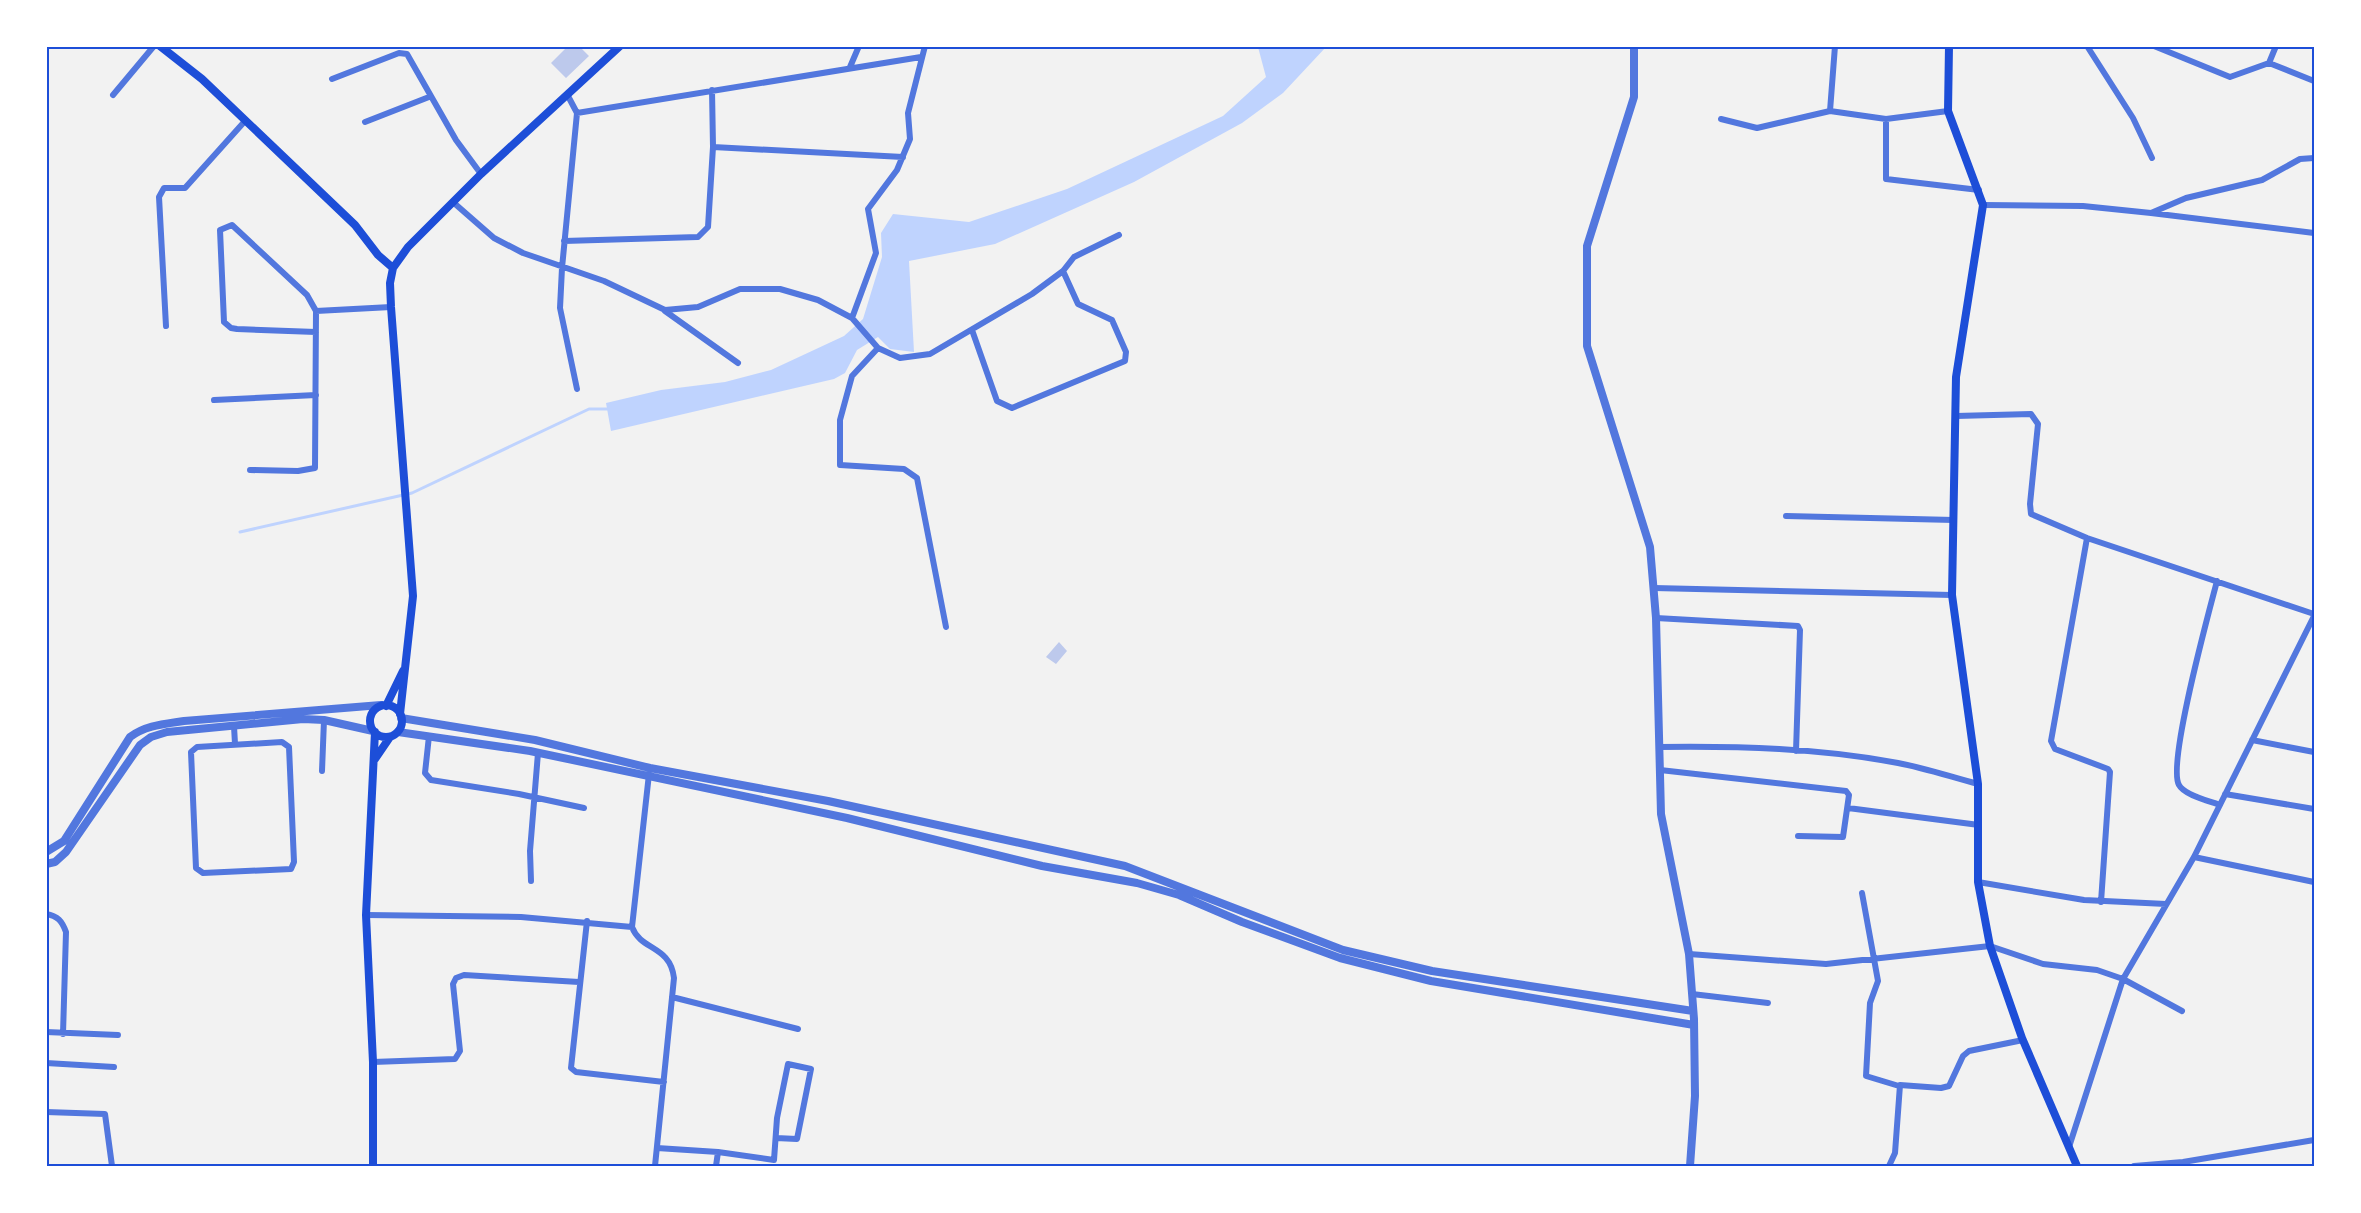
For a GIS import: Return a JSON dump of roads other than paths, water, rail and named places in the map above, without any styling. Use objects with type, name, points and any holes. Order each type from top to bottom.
[{"type":"main road","points":[[160,46],[202,79],[355,225],[378,255],[393,268]]},
{"type":"main road","points":[[375,759],[394,734],[401,716],[412,596],[390,283],[393,268],[408,247],[482,174],[620,46]]},
{"type":"main road","points":[[1949,46],[1947,111],[1983,205],[1956,377],[1952,595],[1978,784],[1978,882],[1990,946],[2023,1040],[2078,1167]]},
{"type":"main road","points":[[373,1167],[373,1062],[366,915],[375,759],[371,716],[383,705],[406,665]]},
{"type":"main road","points":[[383,705],[401,716]]},
{"type":"main road","points":[[374,731],[394,734]]},
{"type":"street","points":[[113,95],[154,46]]},
{"type":"street","points":[[850,67],[860,46]]},
{"type":"street","points":[[852,318],[876,253],[868,209],[897,170],[910,139],[908,112],[925,46]]},
{"type":"street","points":[[1634,46],[1634,97],[1587,246],[1587,346],[1650,547],[1656,618],[1661,814],[1689,954],[1694,1011],[1695,1096],[1690,1167]]},
{"type":"street","points":[[1830,111],[1835,46]]},
{"type":"street","points":[[2087,46],[2133,118],[2152,158]]},
{"type":"street","points":[[2154,46],[2230,77],[2269,63],[2314,81]]},
{"type":"street","points":[[2269,63],[2276,46]]},
{"type":"street","points":[[332,79],[403,53],[407,54],[429,97],[456,140],[482,174]]},
{"type":"street","points":[[577,113],[921,57]]},
{"type":"street","points":[[564,241],[698,237],[708,227],[713,147],[712,90]]},
{"type":"street","points":[[568,96],[577,113],[564,241],[560,308],[577,389]]},
{"type":"street","points":[[365,122],[429,97]]},
{"type":"street","points":[[1721,119],[1757,128],[1830,111],[1886,119],[1947,111]]},
{"type":"street","points":[[1886,119],[1886,180],[1979,190]]},
{"type":"street","points":[[166,326],[159,197],[164,188],[185,188],[245,121]]},
{"type":"street","points":[[713,147],[903,157]]},
{"type":"street","points":[[2151,213],[2186,198],[2262,180],[2300,159],[2314,158]]},
{"type":"street","points":[[454,203],[494,238],[562,268],[604,281],[665,310],[738,363]]},
{"type":"street","points":[[1983,205],[2084,206],[2314,233]]},
{"type":"street","points":[[250,470],[298,471],[315,468],[316,394],[316,332],[316,311],[307,295],[232,225],[220,230],[224,322],[227,326],[237,329],[316,332]]},
{"type":"street","points":[[665,310],[698,307],[740,289],[780,289],[818,300],[852,318],[878,348],[900,358],[930,354],[1032,294],[1063,271],[1074,257],[1119,235]]},
{"type":"street","points":[[972,330],[997,401],[1012,408],[1125,361],[1126,352],[1112,320],[1078,304],[1063,271]]},
{"type":"street","points":[[316,311],[392,308]]},
{"type":"street","points":[[878,348],[852,376],[840,420],[840,465],[904,469],[917,478],[946,627]]},
{"type":"street","points":[[214,400],[316,394]]},
{"type":"street","points":[[1956,416],[2031,414],[2036,418],[2031,514],[2087,538],[2314,615],[2194,857],[2122,979],[2069,1148]]},
{"type":"street","points":[[1786,516],[1954,520]]},
{"type":"street","points":[[2087,538],[2051,741],[2055,749],[2108,769],[2110,772],[2101,902]]},
{"type":"street","points":[[2217,581],[2183,722],[2177,779],[2184,790],[2220,805]]},
{"type":"street","points":[[1654,588],[1952,595]]},
{"type":"street","points":[[1656,618],[1798,626],[1800,630],[1796,751]]},
{"type":"street","points":[[46,852],[64,841],[130,737],[137,732],[159,724],[184,721],[383,705]]},
{"type":"street","points":[[401,716],[535,740],[650,768],[828,801],[1125,866],[1343,950],[1421,969],[1694,1011]]},
{"type":"street","points":[[46,864],[55,862],[66,852],[140,745],[167,732],[324,720],[374,731]]},
{"type":"street","points":[[322,771],[324,720]]},
{"type":"street","points":[[234,726],[235,744]]},
{"type":"street","points":[[394,734],[429,736],[538,753],[648,778],[847,818],[1042,866],[1137,883],[1179,895],[1242,922],[1340,958],[1431,981],[1694,1025]]},
{"type":"street","points":[[429,736],[426,773],[431,780],[534,796],[584,808]]},
{"type":"street","points":[[2252,740],[2314,752]]},
{"type":"street","points":[[282,742],[289,747],[294,862],[291,869],[203,873],[196,868],[191,752],[197,747],[235,744],[282,742]]},
{"type":"street","points":[[1659,747],[1725,747],[1796,751],[1898,763],[1978,784]]},
{"type":"street","points":[[531,881],[538,753]]},
{"type":"street","points":[[650,768],[632,927],[635,934],[666,956],[672,966],[672,997],[656,1167]]},
{"type":"street","points":[[1660,770],[1842,788],[1849,795],[1843,837],[1798,836]]},
{"type":"street","points":[[2225,794],[2314,809]]},
{"type":"street","points":[[1848,808],[1979,825]]},
{"type":"street","points":[[2194,857],[2314,882]]},
{"type":"street","points":[[1978,882],[2101,902],[2166,904]]},
{"type":"street","points":[[1862,893],[1878,981],[1870,1003],[1866,1076],[1899,1086],[1903,1083],[1941,1088],[1949,1086],[1963,1056],[1969,1051],[2023,1040]]},
{"type":"street","points":[[46,914],[55,915],[62,921],[66,932],[63,1034]]},
{"type":"street","points":[[366,915],[521,917],[587,921],[632,927]]},
{"type":"street","points":[[587,921],[571,1068],[576,1072],[664,1082]]},
{"type":"street","points":[[1689,954],[1826,964],[1990,946],[2043,964],[2097,970],[2122,979],[2182,1011]]},
{"type":"street","points":[[373,1062],[455,1059],[460,1051],[453,984],[456,978],[464,975],[579,982]]},
{"type":"street","points":[[1692,994],[1768,1003]]},
{"type":"street","points":[[672,997],[798,1029]]},
{"type":"street","points":[[46,1032],[118,1035]]},
{"type":"street","points":[[46,1063],[114,1067]]},
{"type":"street","points":[[657,1148],[717,1152],[774,1160],[776,1138],[782,1086],[788,1064],[811,1070],[797,1139],[776,1138]]},
{"type":"street","points":[[1889,1167],[1895,1154],[1899,1086]]},
{"type":"street","points":[[46,1112],[105,1114],[112,1167]]},
{"type":"street","points":[[2134,1167],[2184,1164],[2314,1140]]},
{"type":"street","points":[[716,1167],[717,1152]]},
{"type":"water","points":[[1258,47],[1326,47],[1283,93],[1242,123],[1134,182],[995,244],[909,261],[914,352],[890,349],[878,337],[857,350],[845,373],[834,379],[611,431],[606,403],[661,390],[725,382],[771,370],[844,336],[863,319],[882,257],[881,233],[893,214],[969,222],[1067,189],[1223,116],[1266,77]]},
{"type":"waterway","points":[[240,532],[412,493],[589,409],[608,409]]}]
